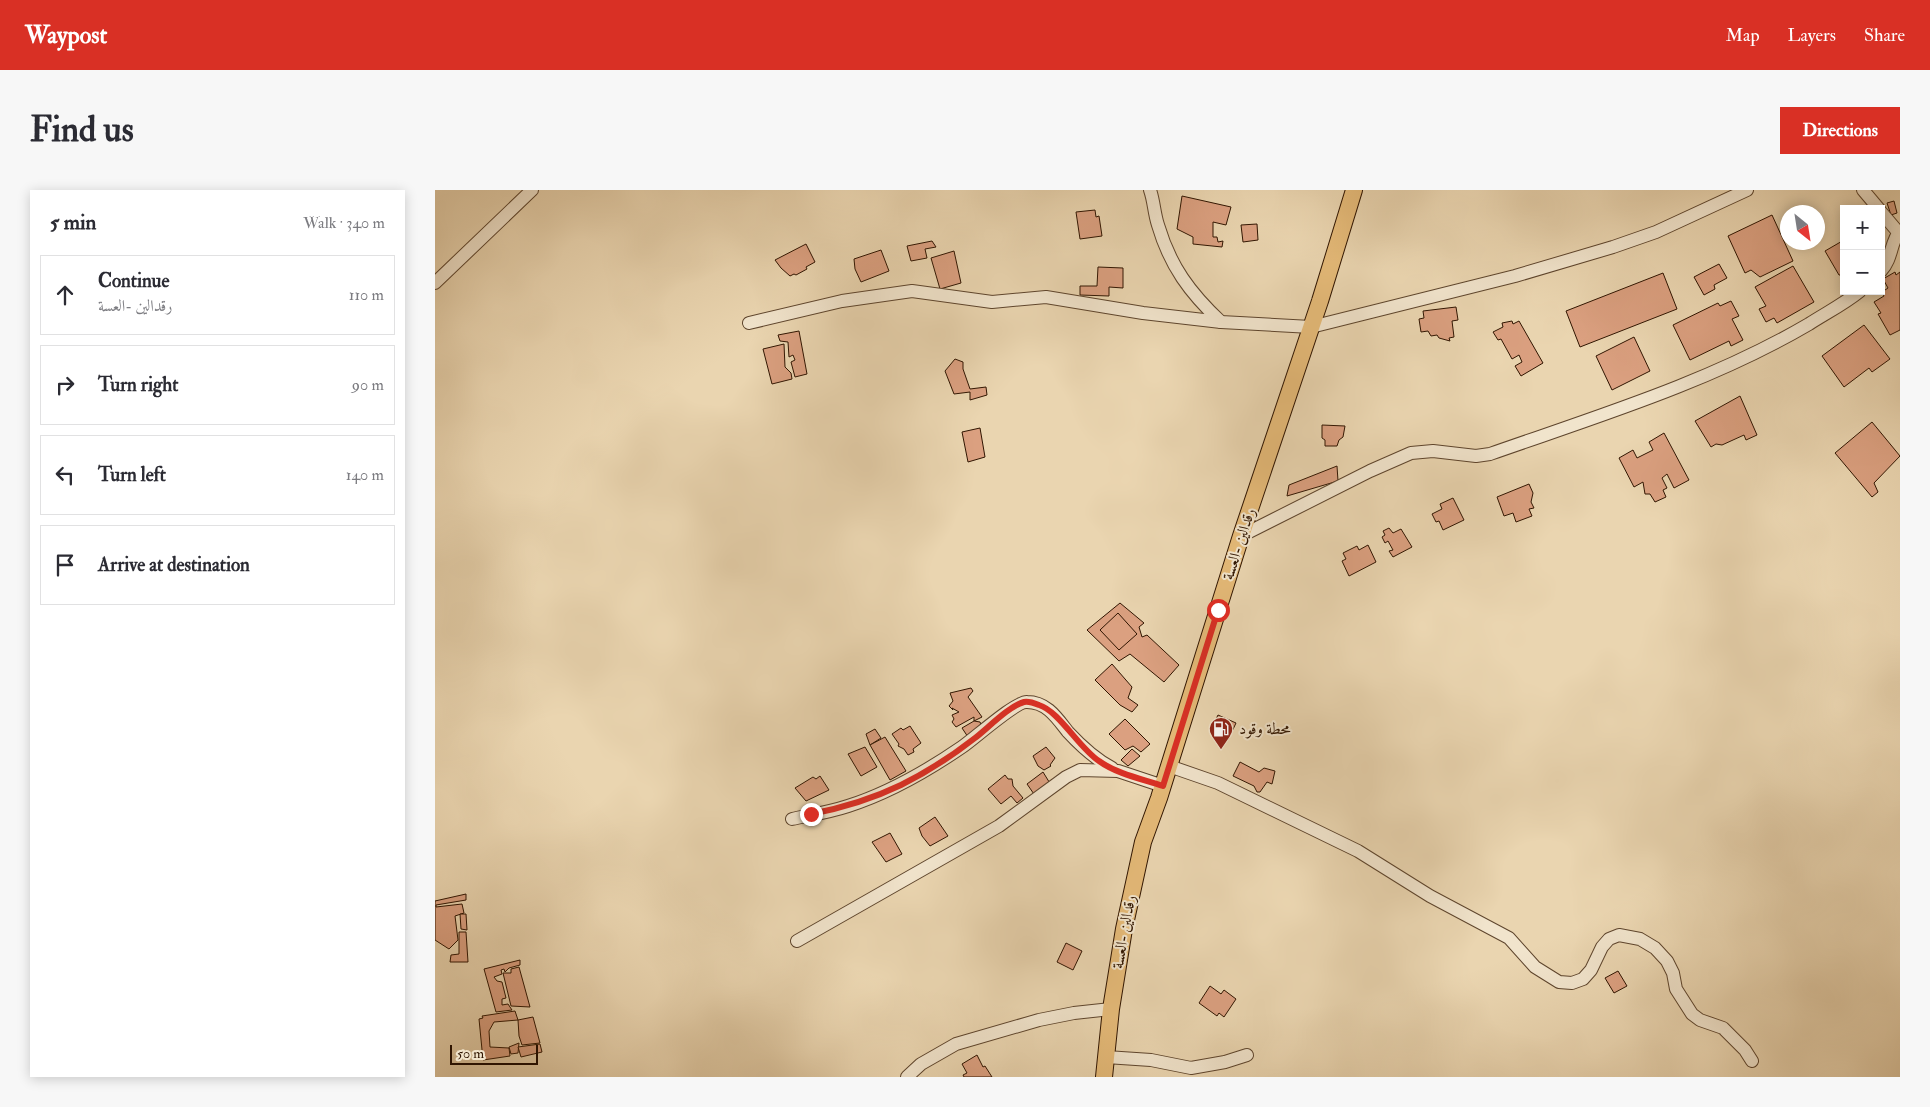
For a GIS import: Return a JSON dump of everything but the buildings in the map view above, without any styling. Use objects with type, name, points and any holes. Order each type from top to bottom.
[{"type":"main road","name":"رقدالين -العسة","points":[[1104,1077],[1111,1010],[1132,887],[1143,842],[1163,786],[1241,536],[1311,327],[1354,190]]},
{"type":"street","points":[[435,283],[532,190]]},
{"type":"street","points":[[1150,190],[1157,225],[1179,276],[1201,303],[1221,322]]},
{"type":"street","points":[[749,323],[842,301],[913,292],[992,302],[1046,297],[1143,314],[1221,322],[1311,327],[1515,276],[1613,247],[1657,232],[1747,190]]},
{"type":"street","points":[[1863,190],[1876,205]]},
{"type":"street","points":[[1885,216],[1899,232],[1890,260],[1885,267]]},
{"type":"street","points":[[1241,536],[1369,471],[1411,453],[1433,451],[1476,456],[1489,454],[1697,380],[1739,362],[1778,342],[1855,295]]},
{"type":"street","points":[[792,819],[848,806],[901,785],[936,765],[973,740],[1014,706],[1025,701],[1041,705],[1053,712],[1068,731],[1099,762],[1163,786]]},
{"type":"street","points":[[1169,766],[1218,783],[1358,851],[1430,896],[1509,938],[1535,967],[1559,982],[1572,983],[1583,978],[1591,970],[1601,947],[1609,939],[1619,935],[1640,939],[1655,948],[1667,961],[1673,973],[1676,989],[1693,1014],[1700,1020],[1723,1028],[1745,1050],[1752,1061]]},
{"type":"street","points":[[797,941],[999,826],[1066,777],[1080,770],[1119,771]]},
{"type":"street","points":[[907,1077],[921,1064],[956,1044],[1039,1020],[1073,1013],[1111,1010]]},
{"type":"street","points":[[1106,1056],[1151,1060],[1191,1068],[1225,1062],[1247,1055]]},
{"type":"place","name":"محطة وقود","points":[[1221,750]]},
{"type":"route","points":[[811,814],[848,806],[901,785],[936,765],[973,740],[1014,706],[1025,701],[1041,705],[1053,712],[1068,731],[1099,762],[1163,786],[1218,610]]}]
